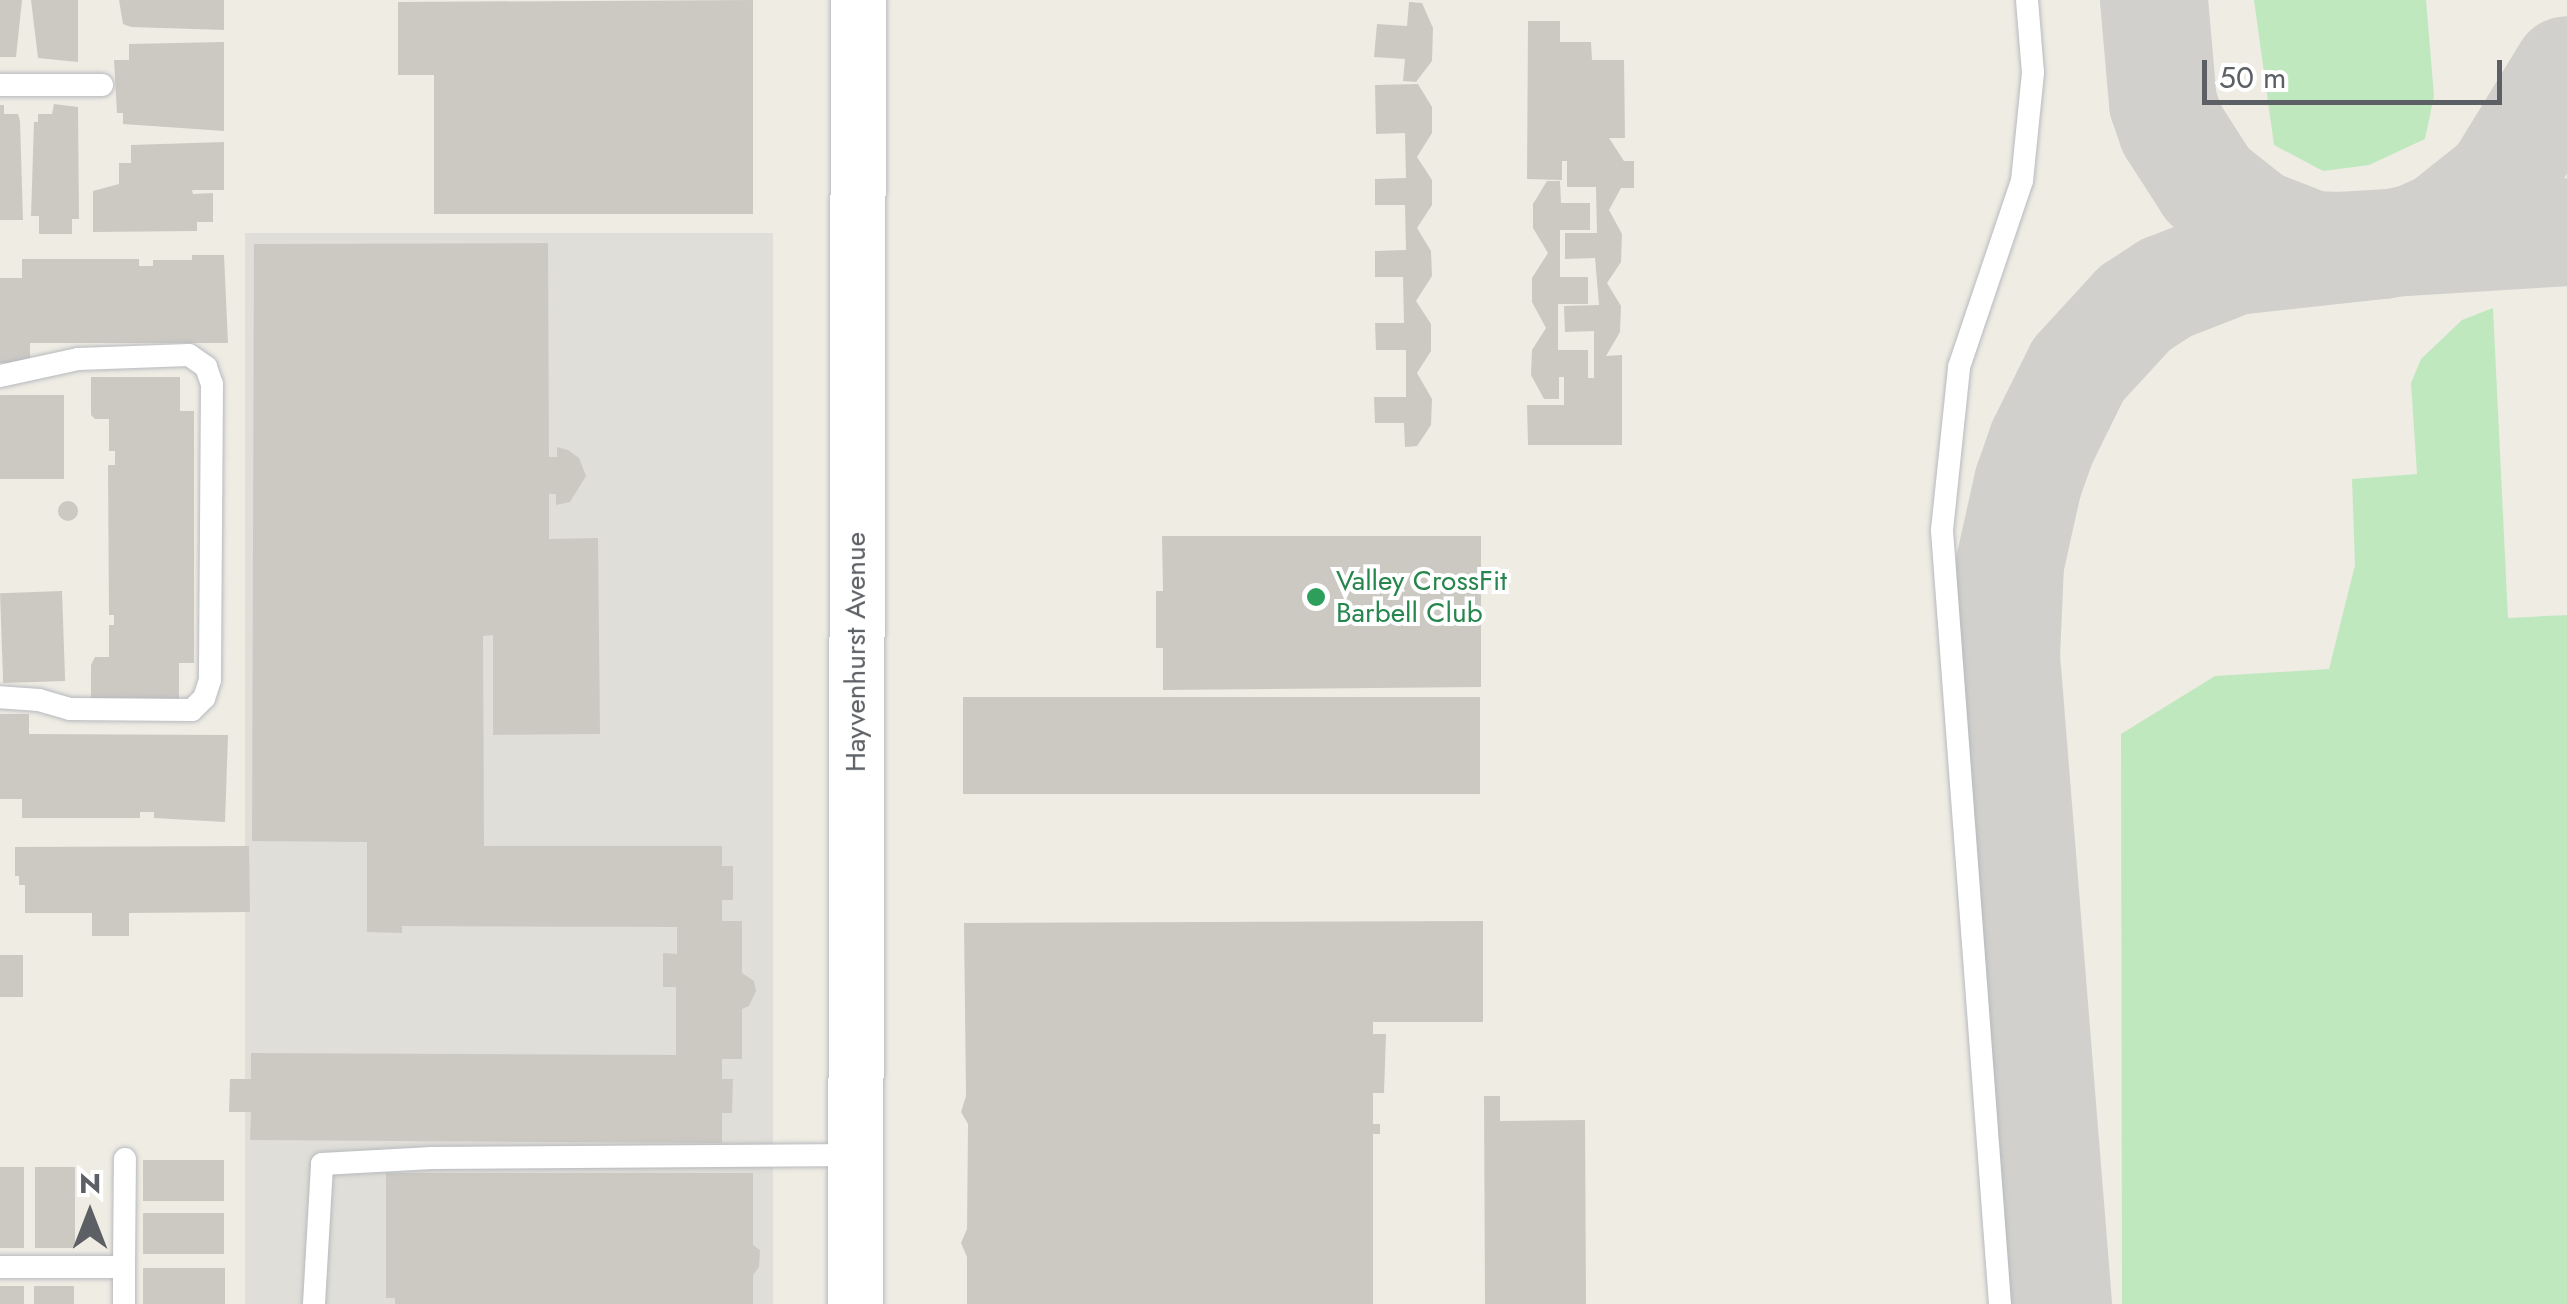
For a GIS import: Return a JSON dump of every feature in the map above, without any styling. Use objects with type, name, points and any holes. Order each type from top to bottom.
[{"type":"main road","name":"Hayvenhurst Avenue","points":[[855,1304],[858,0]]},
{"type":"lane","points":[[2000,1304],[1942,530],[1959,367],[2022,181],[2034,73],[2027,0]]},
{"type":"lane","points":[[0,86],[102,86]]},
{"type":"lane","points":[[0,376],[78,360],[189,355],[206,368],[212,384],[210,680],[204,698],[192,710],[70,708],[0,697]]},
{"type":"lane","points":[[314,1304],[322,1164],[432,1158],[856,1156]]},
{"type":"lane","points":[[124,1304],[125,1159]]},
{"type":"lane","points":[[0,1267],[124,1266]]},
{"type":"shaded area","points":[[245,233],[773,233],[773,1304],[245,1304]]},
{"type":"green space","points":[[2254,0],[2426,0],[2434,96],[2425,139],[2369,165],[2323,171],[2274,145]]},
{"type":"green space","points":[[2493,308],[2508,618],[2567,615],[2567,1304],[2122,1304],[2121,734],[2215,676],[2329,669],[2355,565],[2352,479],[2417,474],[2411,383],[2421,359],[2462,320]]},
{"type":"building","points":[[0,0],[22,0],[16,57],[0,57]]},
{"type":"building","points":[[31,0],[78,0],[78,62],[38,58]]},
{"type":"building","points":[[119,0],[224,0],[224,30],[131,27],[123,24]]},
{"type":"building","points":[[753,0],[753,214],[434,214],[434,75],[398,75],[398,2]]},
{"type":"building","points":[[1409,2],[1422,3],[1433,28],[1432,61],[1416,82],[1403,81],[1405,59],[1374,57],[1377,24],[1407,26]]},
{"type":"building","points":[[1528,21],[1560,21],[1560,42],[1591,42],[1592,60],[1624,60],[1625,138],[1609,138],[1624,161],[1634,161],[1634,188],[1621,188],[1609,210],[1622,234],[1621,262],[1607,283],[1621,306],[1620,332],[1606,356],[1622,355],[1622,445],[1528,445],[1527,405],[1564,405],[1564,377],[1559,377],[1559,399],[1544,399],[1531,375],[1532,350],[1546,328],[1532,302],[1532,278],[1548,253],[1533,228],[1533,204],[1547,181],[1560,181],[1561,203],[1590,203],[1590,230],[1560,230],[1560,277],[1588,277],[1588,304],[1558,304],[1558,350],[1588,350],[1588,378],[1594,378],[1594,331],[1565,332],[1564,306],[1599,305],[1595,258],[1565,259],[1565,233],[1597,233],[1596,187],[1567,187],[1567,161],[1562,161],[1562,180],[1527,179]]},
{"type":"building","points":[[224,42],[224,131],[123,124],[123,113],[117,113],[114,60],[129,60],[129,44]]},
{"type":"building","points":[[1418,84],[1432,107],[1432,133],[1417,157],[1432,180],[1432,205],[1417,228],[1431,251],[1432,276],[1416,301],[1431,324],[1431,351],[1417,373],[1432,399],[1431,425],[1417,446],[1405,447],[1404,423],[1375,423],[1374,397],[1406,397],[1406,350],[1376,350],[1375,323],[1404,323],[1403,277],[1375,277],[1375,251],[1406,250],[1405,205],[1375,205],[1375,179],[1406,178],[1405,133],[1376,134],[1375,85]]},
{"type":"building","points":[[54,104],[78,107],[79,219],[72,219],[72,234],[39,234],[39,216],[31,216],[34,122],[38,122],[38,114],[52,114]]},
{"type":"building","points":[[0,105],[4,105],[4,114],[18,114],[20,121],[23,220],[0,220]]},
{"type":"building","points":[[224,142],[224,190],[192,190],[193,194],[213,193],[213,222],[197,222],[197,231],[93,232],[93,191],[119,184],[119,163],[131,163],[131,145]]},
{"type":"building","points":[[548,243],[549,457],[557,457],[557,447],[568,450],[579,458],[586,476],[570,502],[556,505],[556,494],[549,494],[549,539],[598,538],[600,734],[493,735],[493,635],[483,636],[484,846],[722,846],[722,866],[733,866],[733,900],[722,900],[722,921],[742,921],[742,973],[754,981],[756,991],[749,1006],[742,1009],[742,1059],[722,1059],[722,1079],[733,1079],[732,1113],[722,1113],[722,1143],[250,1140],[251,1112],[229,1112],[230,1079],[251,1079],[251,1053],[676,1055],[676,987],[663,987],[663,953],[677,954],[677,927],[402,926],[402,933],[367,932],[367,842],[252,841],[254,244]]},
{"type":"building","points":[[192,255],[224,255],[228,343],[30,343],[30,363],[0,363],[0,278],[22,278],[22,259],[139,259],[139,266],[153,266],[153,260],[192,260]]},
{"type":"building","points":[[91,377],[180,377],[180,411],[194,411],[194,663],[179,663],[179,699],[91,698],[91,665],[95,657],[109,657],[109,625],[114,625],[114,615],[109,615],[108,465],[115,465],[115,451],[109,451],[109,419],[95,419],[91,415]]},
{"type":"building","points":[[0,395],[64,395],[64,479],[0,479]]},
{"type":"building","points":[[68,501],[78,511],[68,521],[58,511]]},
{"type":"building","points":[[1162,536],[1481,536],[1481,687],[1163,690],[1163,648],[1156,648],[1156,591],[1163,591]]},
{"type":"building","points":[[62,591],[65,681],[3,683],[0,593]]},
{"type":"building","points":[[963,697],[1480,697],[1480,794],[963,794]]},
{"type":"building","points":[[0,714],[29,714],[29,734],[228,735],[225,822],[154,818],[154,812],[140,812],[140,818],[22,818],[22,799],[0,799]]},
{"type":"building","points":[[249,846],[250,912],[129,913],[129,936],[92,936],[92,913],[25,913],[25,885],[19,885],[19,876],[15,876],[15,847]]},
{"type":"building","points":[[1483,921],[1483,1022],[1373,1022],[1373,1034],[1386,1034],[1384,1093],[1373,1093],[1373,1124],[1380,1124],[1380,1134],[1373,1134],[1373,1304],[967,1304],[967,1257],[961,1243],[967,1229],[968,1124],[961,1112],[966,1096],[964,923]]},
{"type":"building","points":[[0,955],[23,955],[23,997],[0,997]]},
{"type":"building","points":[[1484,1096],[1500,1096],[1500,1121],[1585,1120],[1586,1304],[1485,1304]]},
{"type":"building","points":[[143,1160],[224,1160],[224,1201],[143,1201]]},
{"type":"building","points":[[0,1167],[24,1167],[24,1248],[0,1248]]},
{"type":"building","points":[[35,1167],[75,1167],[75,1248],[35,1248]]},
{"type":"building","points":[[386,1173],[753,1173],[753,1245],[760,1250],[759,1267],[753,1275],[753,1304],[395,1304],[395,1298],[386,1298]]},
{"type":"building","points":[[143,1213],[224,1213],[224,1254],[143,1254]]},
{"type":"building","points":[[143,1268],[225,1268],[225,1304],[143,1304]]},
{"type":"building","points":[[0,1286],[24,1286],[24,1304],[0,1304]]},
{"type":"building","points":[[34,1286],[74,1286],[74,1304],[34,1304]]},
{"type":"taxiway","points":[[2154,0],[2163,103],[2172,129],[2208,185],[2256,223],[2312,245],[2340,246],[2567,232]]},
{"type":"taxiway","points":[[2058,1304],[2006,656],[2010,564],[2028,483],[2042,443],[2078,370],[2135,308],[2166,288],[2235,261],[2383,245],[2415,238],[2444,225],[2499,181],[2567,70]]},
{"type":"place","name":"Valley CrossFit Barbell Club","points":[[1316,597]]}]
